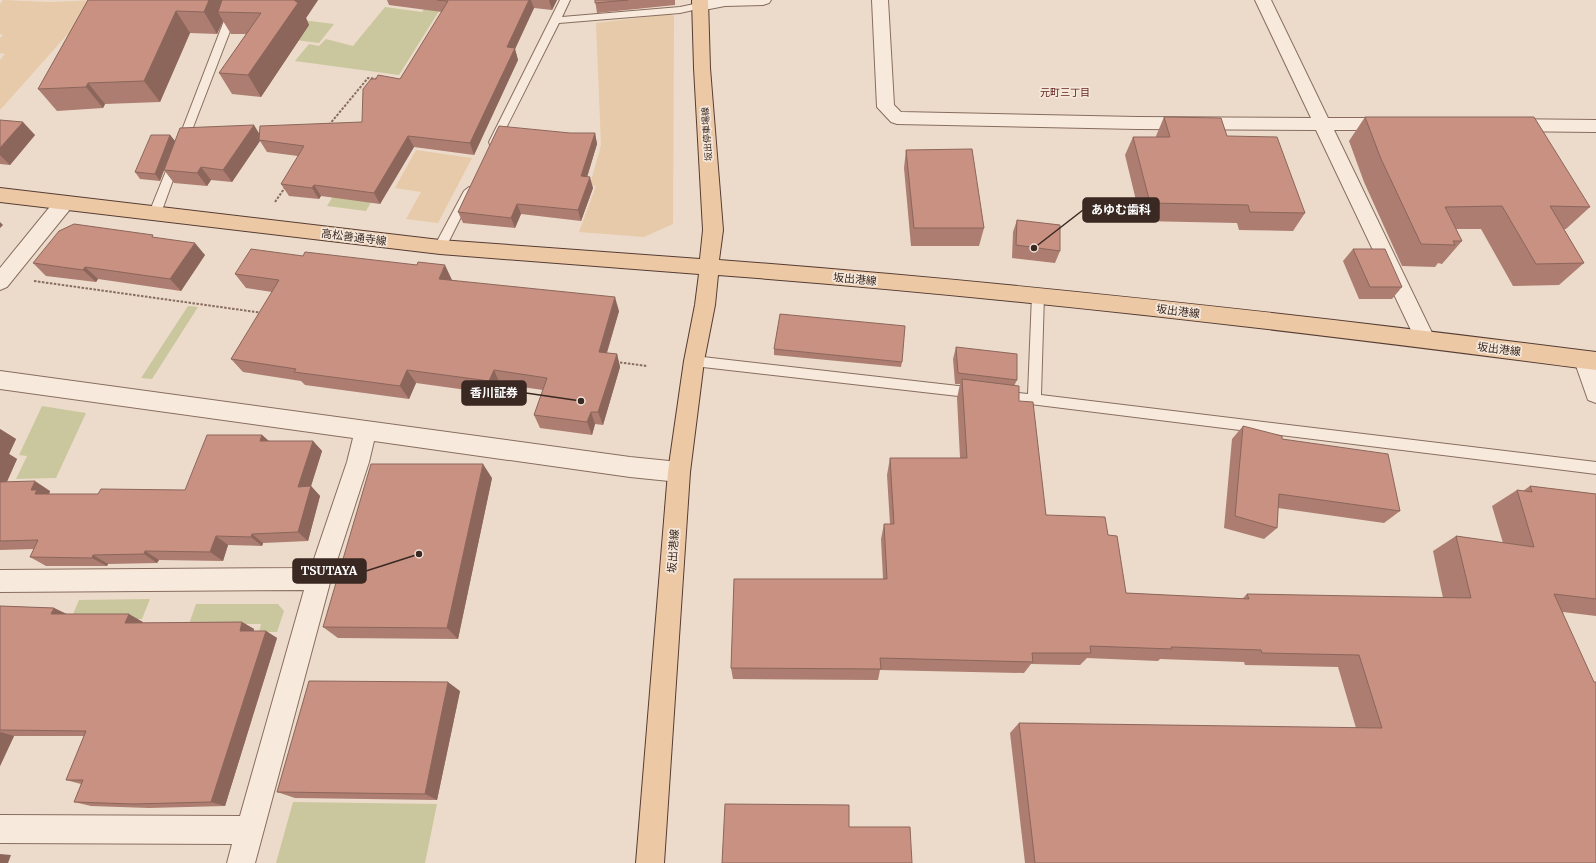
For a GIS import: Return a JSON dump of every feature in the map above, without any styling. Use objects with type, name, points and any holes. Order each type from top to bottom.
[{"type":"main road","name":"坂出停車場線","points":[[699,3],[713,230],[709,268]]},
{"type":"main road","name":"高松善通寺線","points":[[0,195],[440,247],[709,268]]},
{"type":"main road","name":"坂出港線","points":[[650,863],[679,472],[694,362],[705,305],[709,268],[1038,295],[1426,339],[1590,360]]},
{"type":"street","points":[[699,3],[763,0]]},
{"type":"street","points":[[880,0],[886,107],[896,118],[1137,123],[1407,124]]},
{"type":"street","points":[[1262,0],[1426,339]]},
{"type":"street","points":[[1494,125],[1596,126]]},
{"type":"street","points":[[2,280],[64,203]]},
{"type":"street","points":[[1590,360],[1596,394]]},
{"type":"street","points":[[0,380],[622,466],[679,472]]},
{"type":"street","points":[[241,863],[320,579],[358,462],[366,430]]},
{"type":"street","points":[[0,581],[320,579]]},
{"type":"street","points":[[0,829],[251,830]]},
{"type":"lane","points":[[155,214],[236,0]]},
{"type":"lane","points":[[489,151],[565,0]]},
{"type":"lane","points":[[556,20],[680,10],[699,3]]},
{"type":"lane","points":[[440,247],[475,179]]},
{"type":"lane","points":[[1034,400],[1038,295]]},
{"type":"lane","points":[[694,362],[732,364],[1596,468]]},
{"type":"path","points":[[327,128],[368,78],[382,80]]},
{"type":"path","points":[[259,226],[287,184]]},
{"type":"path","points":[[2,280],[271,314]]},
{"type":"path","points":[[608,360],[647,366]]},
{"type":"shaded area","points":[[431,0],[446,0],[399,75],[295,61],[309,44],[319,46],[326,39],[353,46],[385,7],[422,12]]},
{"type":"shaded area","points":[[302,20],[334,24],[319,43],[288,39]]},
{"type":"shaded area","points":[[340,185],[378,190],[366,211],[327,206]]},
{"type":"shaded area","points":[[188,306],[198,307],[152,379],[141,378]]},
{"type":"shaded area","points":[[42,406],[86,413],[56,478],[16,479],[27,456],[19,455]]},
{"type":"shaded area","points":[[150,599],[142,619],[94,619],[64,635],[79,600]]},
{"type":"shaded area","points":[[196,604],[278,604],[284,611],[277,632],[259,632],[261,624],[189,624]]},
{"type":"shaded area","points":[[293,802],[437,804],[425,863],[276,863]]},
{"type":"sand","points":[[3,0],[49,2],[98,0],[0,110],[0,60],[5,54],[0,53],[0,38],[3,35],[0,34],[0,4]]},
{"type":"sand","points":[[670,14],[674,16],[673,224],[644,237],[579,232],[596,186],[590,185],[601,145],[596,23]]},
{"type":"sand","points":[[416,150],[472,158],[438,223],[406,219],[421,192],[395,188]]},
{"type":"building","points":[[88,0],[209,0],[204,12],[176,11],[144,81],[88,83],[86,87],[38,89]]},
{"type":"building","points":[[222,0],[294,0],[298,3],[248,75],[219,73],[261,13],[218,12]]},
{"type":"building","points":[[437,0],[529,0],[507,47],[515,48],[470,143],[408,136],[374,193],[314,185],[312,188],[281,184],[304,146],[259,140],[260,126],[362,122],[363,89],[371,79],[376,79],[378,75],[400,79],[448,1]]},
{"type":"building","points":[[595,0],[628,0],[595,3]]},
{"type":"building","points":[[1164,117],[1221,118],[1227,136],[1277,137],[1305,213],[1250,212],[1248,205],[1150,203],[1133,137],[1170,137]]},
{"type":"building","points":[[1365,117],[1534,117],[1590,207],[1550,206],[1584,263],[1536,264],[1502,206],[1445,207],[1462,241],[1453,241],[1455,245],[1421,244],[1381,159]]},
{"type":"building","points":[[0,120],[23,122],[0,148]]},
{"type":"building","points":[[254,125],[223,170],[201,167],[197,173],[164,170],[180,128]]},
{"type":"building","points":[[499,126],[570,133],[595,133],[581,176],[590,177],[578,210],[517,204],[511,218],[458,212]]},
{"type":"building","points":[[151,135],[170,135],[155,174],[135,172]]},
{"type":"building","points":[[972,149],[984,228],[914,228],[906,150]]},
{"type":"building","points":[[1017,220],[1060,225],[1060,251],[1016,245]]},
{"type":"building","points":[[74,224],[153,235],[152,237],[195,243],[170,279],[85,267],[83,270],[33,263],[59,231]]},
{"type":"building","points":[[251,249],[303,256],[305,252],[417,265],[418,262],[445,265],[439,279],[615,297],[599,352],[617,354],[598,412],[591,412],[587,422],[534,415],[547,378],[494,370],[489,381],[407,370],[400,386],[294,372],[296,369],[231,359],[279,280],[235,274]]},
{"type":"building","points":[[1353,249],[1385,249],[1402,287],[1370,287]]},
{"type":"building","points":[[780,314],[905,326],[902,362],[774,349]]},
{"type":"building","points":[[956,347],[1017,354],[1017,380],[958,373]]},
{"type":"building","points":[[962,379],[1019,386],[1019,401],[1033,402],[1046,515],[1105,517],[1108,535],[1117,536],[1126,593],[1249,599],[1247,594],[1471,598],[1456,536],[1534,547],[1517,490],[1532,492],[1530,486],[1596,494],[1596,599],[1554,594],[1594,682],[1596,682],[1596,863],[1035,863],[1019,723],[1382,728],[1359,655],[1262,653],[1261,650],[1090,646],[1091,653],[1032,653],[1033,662],[880,658],[881,669],[731,668],[734,579],[887,579],[884,524],[894,524],[890,458],[967,458]]},
{"type":"building","points":[[1243,426],[1282,436],[1282,439],[1388,454],[1400,511],[1279,494],[1277,528],[1235,516]]},
{"type":"building","points":[[207,435],[262,435],[260,441],[313,441],[298,487],[311,486],[298,532],[252,534],[251,537],[216,536],[210,552],[145,551],[144,554],[93,555],[92,558],[30,557],[38,540],[0,541],[0,482],[35,481],[31,490],[37,490],[35,494],[98,494],[101,489],[185,490]]},
{"type":"building","points":[[371,464],[483,464],[447,628],[323,627]]},
{"type":"building","points":[[0,606],[54,608],[51,614],[129,614],[125,623],[242,622],[240,631],[266,631],[211,802],[133,804],[74,802],[83,780],[66,780],[86,731],[0,730]]},
{"type":"building","points":[[309,681],[448,682],[425,794],[277,792]]},
{"type":"building","points":[[725,804],[849,805],[849,827],[910,827],[912,863],[722,863]]},
{"type":"place","name":"あゆむ歯科","points":[[1034,248]]},
{"type":"place","name":"香川証券","points":[[581,401]]},
{"type":"place","name":"TSUTAYA","points":[[419,554]]},
{"type":"district","name":"元町三丁目","points":[[1065,92]]}]
